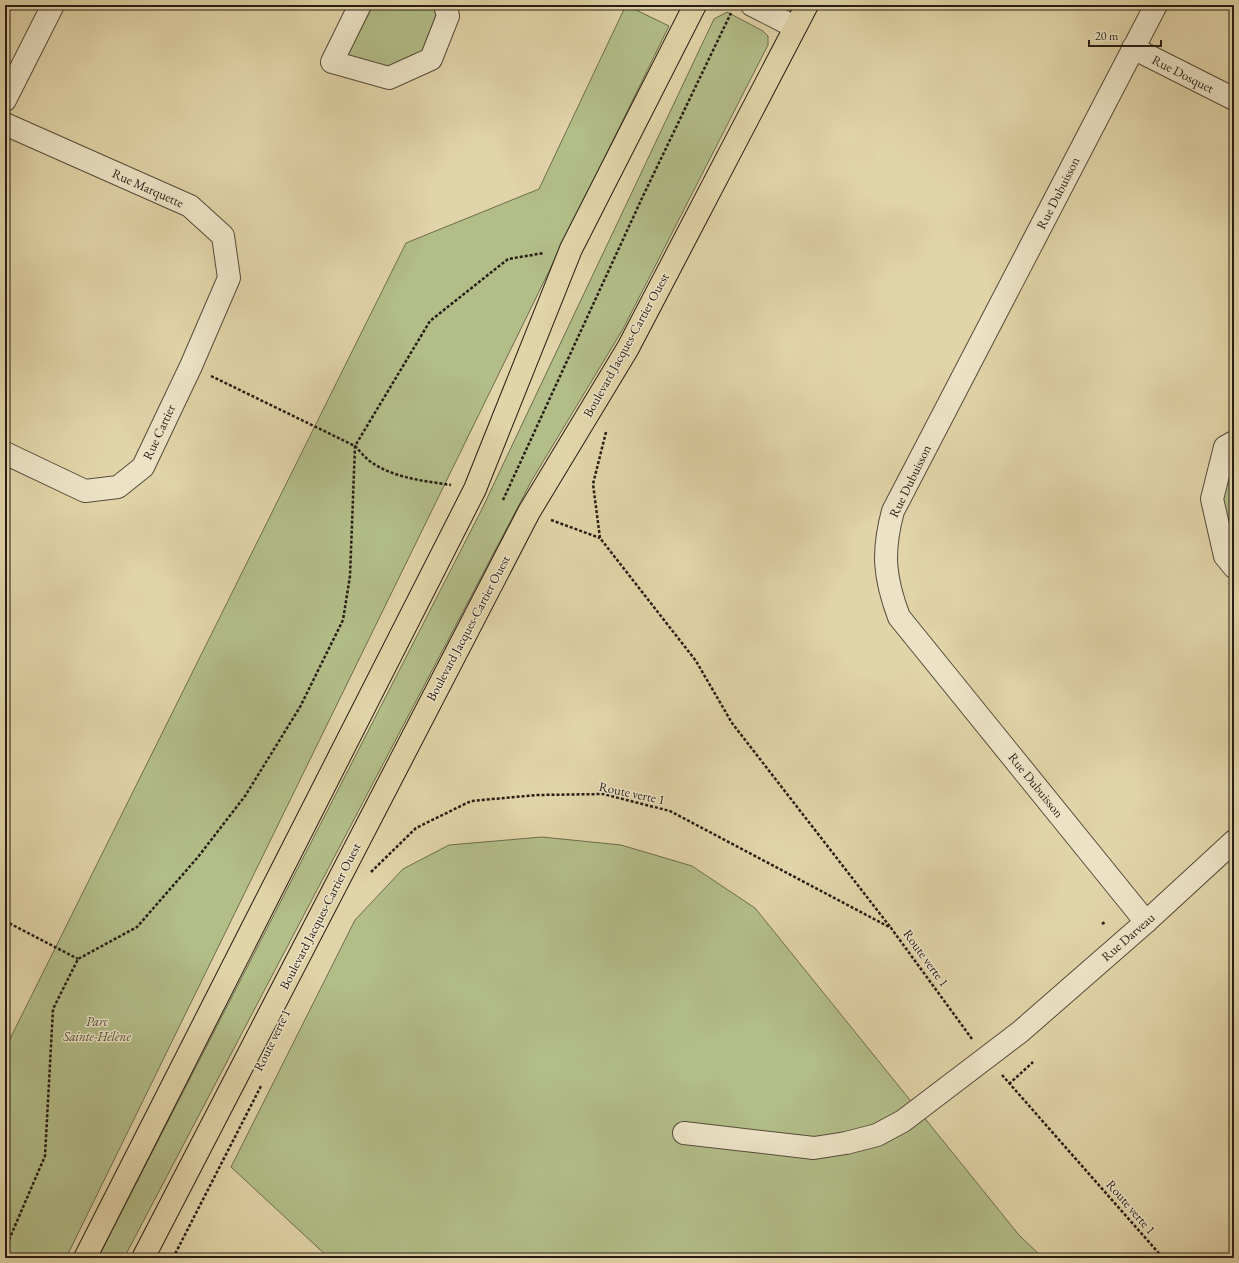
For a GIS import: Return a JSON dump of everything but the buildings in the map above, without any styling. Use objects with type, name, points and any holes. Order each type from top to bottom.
[{"type":"main road","points":[[85,1258],[475,489],[571,249],[695,5]]},
{"type":"main road","name":"Boulevard Jacques-Cartier Ouest","points":[[143,1258],[528,512],[628,348],[807,5]]},
{"type":"street","points":[[5,100],[53,5]]},
{"type":"street","points":[[360,5],[332,62],[389,78],[431,59],[448,16],[445,5]]},
{"type":"street","points":[[752,5],[795,27]]},
{"type":"street","name":"Rue Dubuisson","points":[[1146,922],[899,617],[891,594],[885,561],[886,536],[893,511],[1156,5]]},
{"type":"street","name":"Rue Dosquet","points":[[1133,48],[1234,99]]},
{"type":"street","name":"Rue Marquette","points":[[5,124],[190,206],[223,236],[229,278],[190,366]]},
{"type":"street","name":"Rue Cartier","points":[[5,453],[85,491],[118,487],[143,466],[190,366]]},
{"type":"street","points":[[1234,442],[1225,447],[1212,499],[1225,556],[1234,567]]},
{"type":"street","name":"Rue Darveau","points":[[684,1133],[814,1148],[846,1143],[877,1135],[903,1121],[1020,1032],[1146,922],[1234,841]]},
{"type":"path","points":[[503,500],[642,196],[732,12]]},
{"type":"path","points":[[5,1249],[45,1156],[53,1009],[78,959],[138,927],[198,857],[245,796],[300,707],[343,620],[352,553],[355,446],[430,321],[508,259],[571,249]]},
{"type":"path","points":[[190,366],[355,446]]},
{"type":"path","points":[[606,431],[593,484],[600,538],[696,661],[732,723],[891,928]]},
{"type":"path","name":"Route verte 1","points":[[369,874],[416,828],[471,801],[537,795],[603,794],[670,811],[891,928],[987,1058],[1163,1258]]},
{"type":"path","points":[[5,921],[78,959]]},
{"type":"path","points":[[1009,1084],[1033,1062]]},
{"type":"path","name":"Route verte 1","points":[[173,1258],[261,1084]]},
{"type":"green space","points":[[373,5],[433,5],[436,15],[422,51],[388,67],[348,55]]},
{"type":"green space","name":"Parc Sainte-Hélène","points":[[626,5],[669,26],[66,1258],[5,1258],[5,1049],[406,243],[539,189]]},
{"type":"green space","points":[[727,12],[763,31],[768,36],[768,45],[623,329],[532,480],[124,1258],[98,1258],[482,509],[714,19]]},
{"type":"green space","points":[[1234,442],[1234,567],[1212,499]]},
{"type":"green space","points":[[542,837],[621,845],[692,866],[755,908],[1019,1235],[1043,1258],[329,1258],[231,1167],[355,920],[403,869],[449,845]]}]
